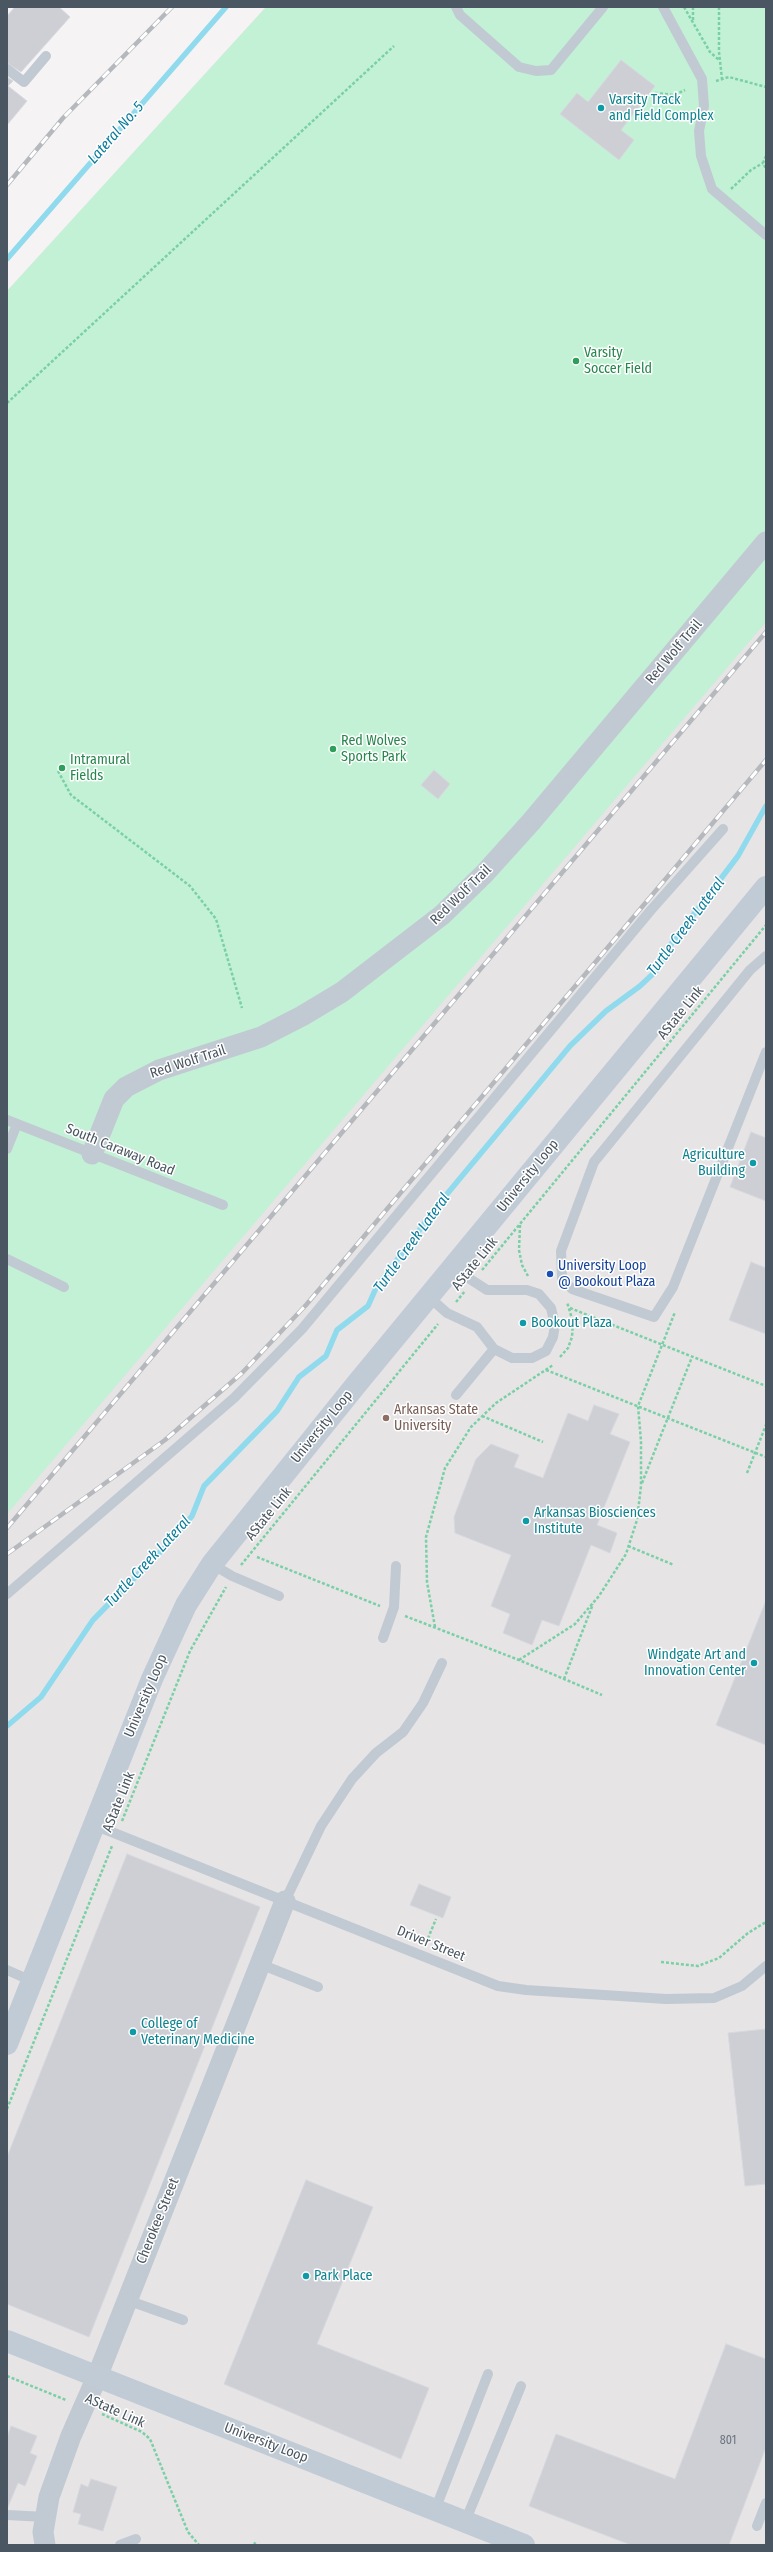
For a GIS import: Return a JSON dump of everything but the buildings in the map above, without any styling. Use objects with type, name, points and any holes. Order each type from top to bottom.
[{"type":"street","name":"Red Wolf Trail","points":[[92,1154],[114,1099],[126,1087],[159,1070],[261,1037],[302,1016],[342,992],[442,915],[484,874],[531,822],[766,542]]},
{"type":"street","name":"University Loop","points":[[7,2044],[152,1679],[186,1605],[212,1564],[766,887]]},
{"type":"street","name":"Cherokee Street","points":[[45,2545],[43,2532],[49,2497],[285,1901]]},
{"type":"street","name":"University Loop","points":[[7,2341],[524,2545]]},
{"type":"lane","points":[[456,7],[460,15],[520,67],[536,71],[551,70],[603,7]]},
{"type":"lane","points":[[663,7],[702,79],[704,106],[699,131],[701,156],[712,189],[766,235]]},
{"type":"lane","points":[[7,69],[24,82],[46,56]]},
{"type":"lane","points":[[7,1594],[234,1398],[302,1329],[641,922],[723,829]]},
{"type":"lane","points":[[766,956],[750,970],[594,1162],[561,1251],[562,1278],[572,1290],[654,1317],[673,1287],[766,1052]]},
{"type":"lane","points":[[7,1149],[12,1122]]},
{"type":"lane","name":"South Caraway Road","points":[[12,1122],[223,1205]]},
{"type":"lane","points":[[7,1260],[64,1287]]},
{"type":"lane","points":[[429,1297],[447,1313],[477,1327],[494,1349],[512,1358],[532,1358],[546,1351],[553,1337],[555,1325],[551,1308],[539,1294],[527,1290],[487,1290],[453,1268]]},
{"type":"lane","points":[[456,1395],[494,1349]]},
{"type":"lane","points":[[212,1564],[232,1576],[279,1596]]},
{"type":"lane","points":[[383,1638],[394,1607],[396,1566]]},
{"type":"lane","points":[[285,1901],[325,1820],[352,1779],[376,1753],[403,1732],[423,1703],[442,1663]]},
{"type":"lane","name":"Driver Street","points":[[94,1825],[498,1986],[526,1990],[666,1999],[714,1998],[742,1986],[766,1966]]},
{"type":"lane","points":[[260,1964],[318,1987]]},
{"type":"lane","points":[[7,1970],[32,1981]]},
{"type":"lane","points":[[127,2300],[183,2320]]},
{"type":"lane","points":[[435,2510],[488,2374]]},
{"type":"lane","points":[[465,2522],[520,2386]]},
{"type":"lane","points":[[757,2526],[766,2502]]},
{"type":"lane","points":[[7,2515],[46,2517]]},
{"type":"lane","points":[[120,2545],[136,2539]]},
{"type":"path","points":[[684,7],[710,52],[720,60]]},
{"type":"path","points":[[693,7],[693,22]]},
{"type":"path","points":[[719,7],[722,80]]},
{"type":"path","points":[[7,402],[394,46]]},
{"type":"path","points":[[710,82],[729,78],[766,87]]},
{"type":"path","points":[[655,93],[674,95],[685,90]]},
{"type":"path","points":[[722,198],[739,180],[763,163],[766,156]]},
{"type":"path","points":[[763,163],[766,169]]},
{"type":"path","points":[[58,771],[71,795],[190,886],[216,919],[242,1008]]},
{"type":"path","name":"AState Link","points":[[7,2109],[190,1651],[218,1598],[232,1576],[766,925]]},
{"type":"path","points":[[520,1224],[518,1250],[522,1265],[530,1278]]},
{"type":"path","points":[[435,1627],[427,1582],[426,1537],[445,1468],[471,1427],[482,1416],[496,1403],[545,1370],[568,1348],[573,1322],[570,1308],[563,1296]]},
{"type":"path","points":[[564,1304],[570,1308],[766,1386]]},
{"type":"path","points":[[519,1660],[575,1624],[594,1602],[626,1554],[637,1520],[641,1486],[641,1441],[638,1406],[676,1310]]},
{"type":"path","points":[[436,1327],[442,1327]]},
{"type":"path","points":[[641,1486],[692,1357]]},
{"type":"path","points":[[538,1370],[545,1370],[766,1456]]},
{"type":"path","points":[[482,1416],[543,1442]]},
{"type":"path","points":[[747,1473],[766,1425]]},
{"type":"path","points":[[628,1546],[674,1565]]},
{"type":"path","points":[[257,1557],[381,1606]]},
{"type":"path","points":[[564,1679],[594,1602]]},
{"type":"path","points":[[403,1615],[519,1660],[602,1695]]},
{"type":"path","points":[[421,1955],[436,1919]]},
{"type":"path","points":[[661,1962],[698,1966],[719,1958],[748,1933],[766,1922]]},
{"type":"path","name":"AState Link","points":[[7,2376],[142,2432],[150,2439],[188,2532],[199,2545]]},
{"type":"path","points":[[254,2545],[256,2541]]},
{"type":"shaded area","name":"Arkansas State University","points":[[266,7],[766,7],[766,2545],[7,2545],[7,291]]},
{"type":"green space","name":"Red Wolves Sports Park","points":[[266,7],[766,7],[766,622],[7,1514],[7,291]]},
{"type":"waterway","name":"Lateral No. 5","points":[[7,259],[226,7]]},
{"type":"waterway","name":"Turtle Creek Lateral","points":[[7,1726],[41,1697],[93,1620],[166,1546],[192,1516],[204,1486],[277,1411],[299,1377],[326,1356],[337,1330],[368,1306],[376,1288],[442,1200],[570,1046],[606,1011],[640,986],[657,970],[669,947],[738,856],[766,806]]},
{"type":"railway","points":[[7,185],[63,118],[172,7]]},
{"type":"railway","points":[[7,1528],[766,632]]},
{"type":"railway","points":[[7,1554],[165,1440],[242,1373],[306,1305],[766,760]]},
{"type":"place","name":"Varsity Track and Field Complex","points":[[601,108]]},
{"type":"place","name":"Varsity Soccer Field","points":[[576,361]]},
{"type":"place","name":"Red Wolves Sports Park","points":[[333,749]]},
{"type":"place","name":"Intramural Fields","points":[[62,768]]},
{"type":"place","name":"Agriculture Building","points":[[753,1163]]},
{"type":"place","name":"University Loop @ Bookout Plaza","points":[[550,1274]]},
{"type":"place","name":"Bookout Plaza","points":[[523,1323]]},
{"type":"place","name":"Arkansas State University","points":[[386,1418]]},
{"type":"place","name":"Arkansas Biosciences Institute","points":[[526,1521]]},
{"type":"place","name":"Windgate Art and Innovation Center","points":[[754,1663]]},
{"type":"place","name":"College of Veterinary Medicine","points":[[133,2032]]},
{"type":"place","name":"Park Place","points":[[306,2276]]}]
